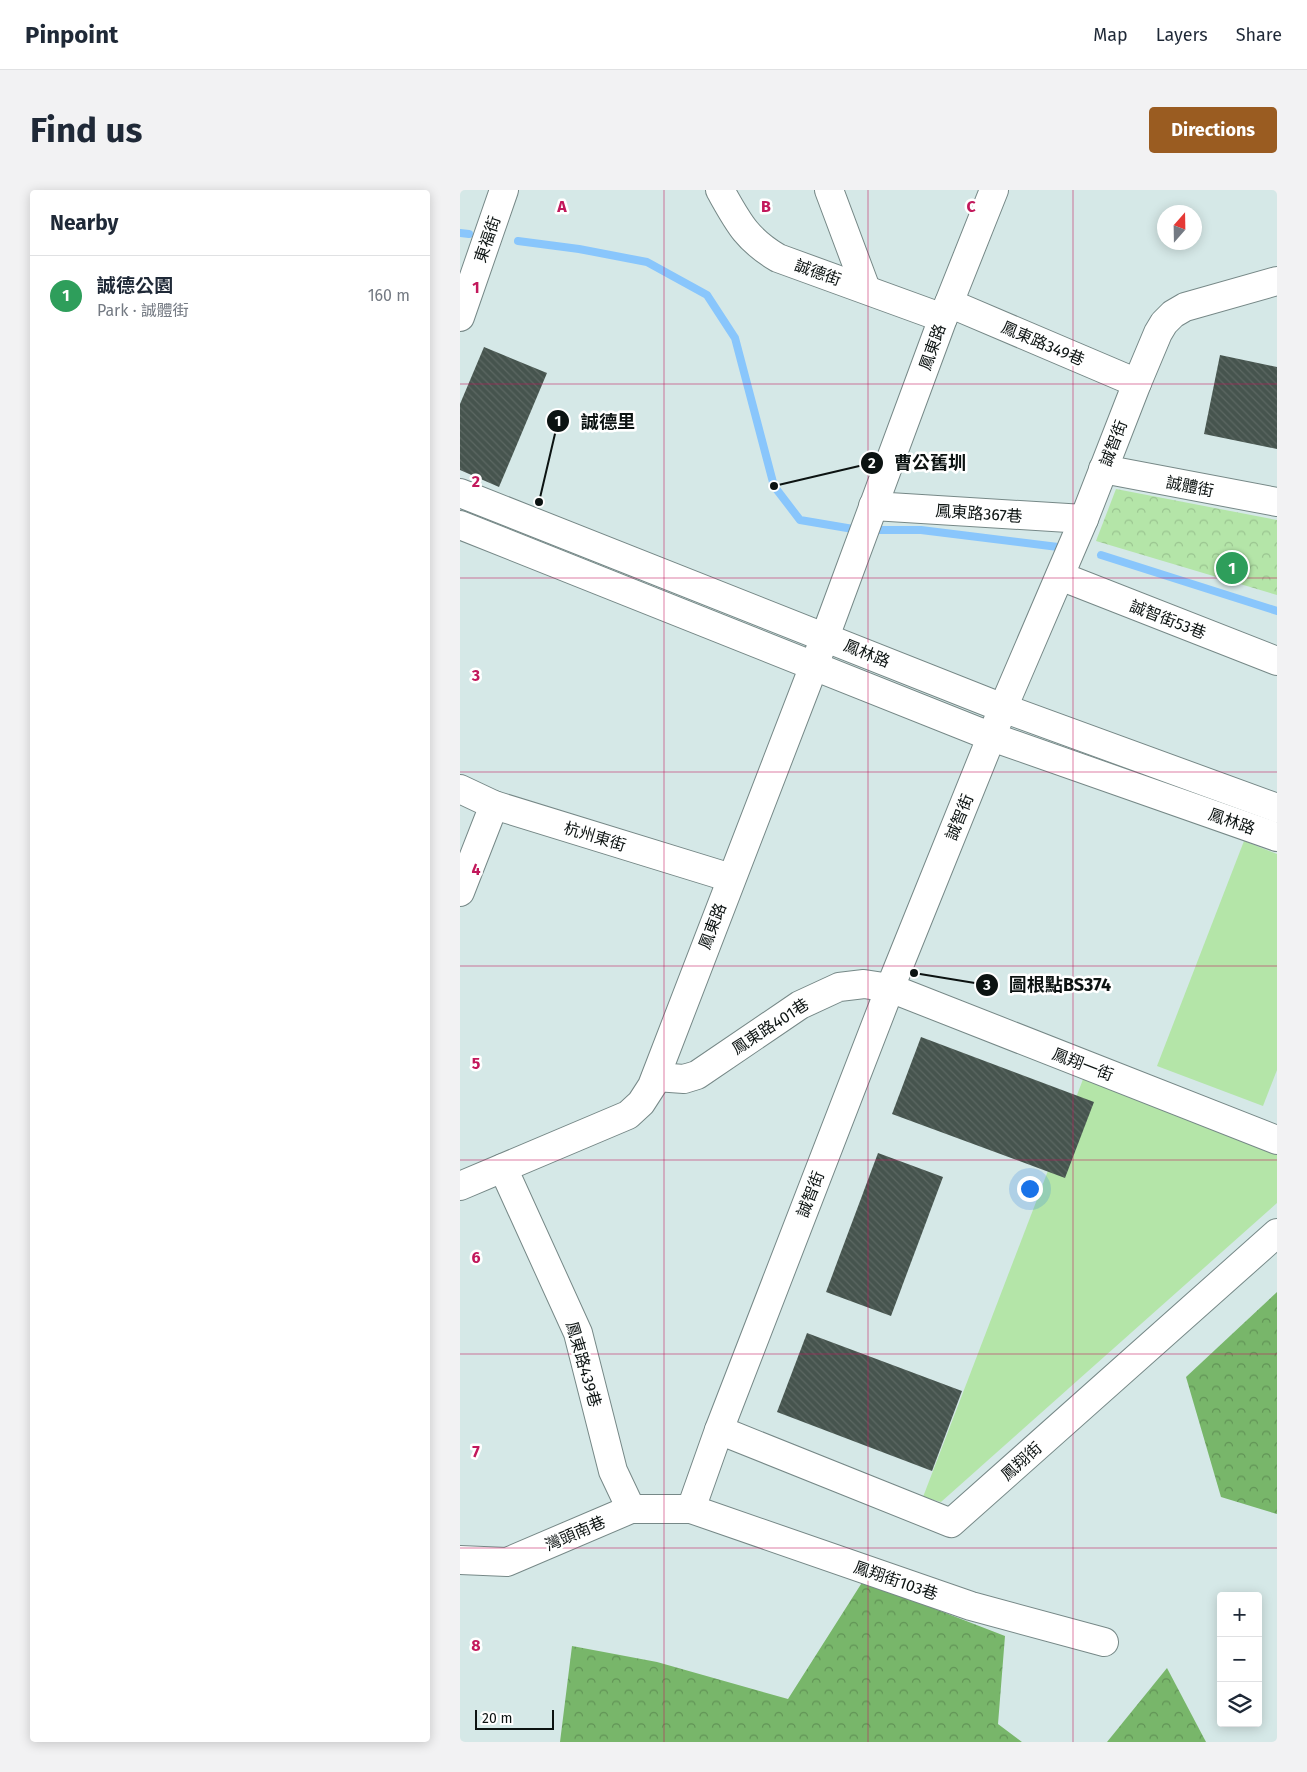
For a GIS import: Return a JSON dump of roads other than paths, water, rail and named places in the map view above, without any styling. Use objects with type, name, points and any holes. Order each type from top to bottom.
[{"type":"street","name":"東福街","points":[[460,317],[504,190]]},
{"type":"street","name":"誠德街","points":[[720,190],[737,221],[752,240],[778,258],[866,289],[946,310]]},
{"type":"street","points":[[829,190],[866,289]]},
{"type":"street","name":"鳳東路","points":[[460,1186],[628,1115],[641,1103],[652,1086],[825,636],[946,310],[994,190]]},
{"type":"street","name":"誠智街","points":[[691,1509],[719,1430],[890,988],[1003,708],[1084,520],[1136,383],[1158,332],[1173,314],[1185,308],[1277,281]]},
{"type":"street","name":"鳳東路349巷","points":[[946,310],[1136,383]]},
{"type":"street","name":"誠體街","points":[[1103,470],[1277,502]]},
{"type":"street","name":"鳳林路","points":[[460,493],[1003,708],[1277,808]]},
{"type":"street","name":"鳳東路367巷","points":[[873,506],[1084,520]]},
{"type":"street","name":"鳳林路","points":[[460,525],[992,737],[1277,837]]},
{"type":"street","name":"誠智街53巷","points":[[1060,576],[1277,661]]},
{"type":"street","name":"杭州東街","points":[[460,789],[494,805],[731,878]]},
{"type":"street","points":[[460,892],[494,805]]},
{"type":"street","name":"鳳東路401巷","points":[[656,1077],[684,1079],[697,1075],[800,1004],[840,987],[864,984],[890,988]]},
{"type":"street","name":"鳳翔一街","points":[[890,988],[1277,1140]]},
{"type":"street","name":"鳳東路439巷","points":[[503,1168],[578,1333],[613,1471],[631,1509]]},
{"type":"street","name":"鳳翔街","points":[[719,1430],[951,1523],[1277,1233]]},
{"type":"street","name":"灣頭南巷","points":[[460,1560],[507,1562],[631,1509],[691,1509]]},
{"type":"street","name":"鳳翔街103巷","points":[[691,1509],[971,1606],[1104,1642]]},
{"type":"waterway","points":[[460,233],[469,234]]},
{"type":"waterway","points":[[518,241],[579,249],[647,262],[707,295],[735,338],[774,486],[800,520],[859,530]]},
{"type":"waterway","points":[[871,530],[921,530],[1058,547]]},
{"type":"waterway","points":[[1101,555],[1277,611]]},
{"type":"place","name":"曹公舊圳","points":[[774,486]]},
{"type":"place","name":"誠德里","points":[[539,502]]},
{"type":"place","name":"誠德公園","points":[[1232,568]]},
{"type":"place","name":"圖根點BS374","points":[[914,973]]}]
